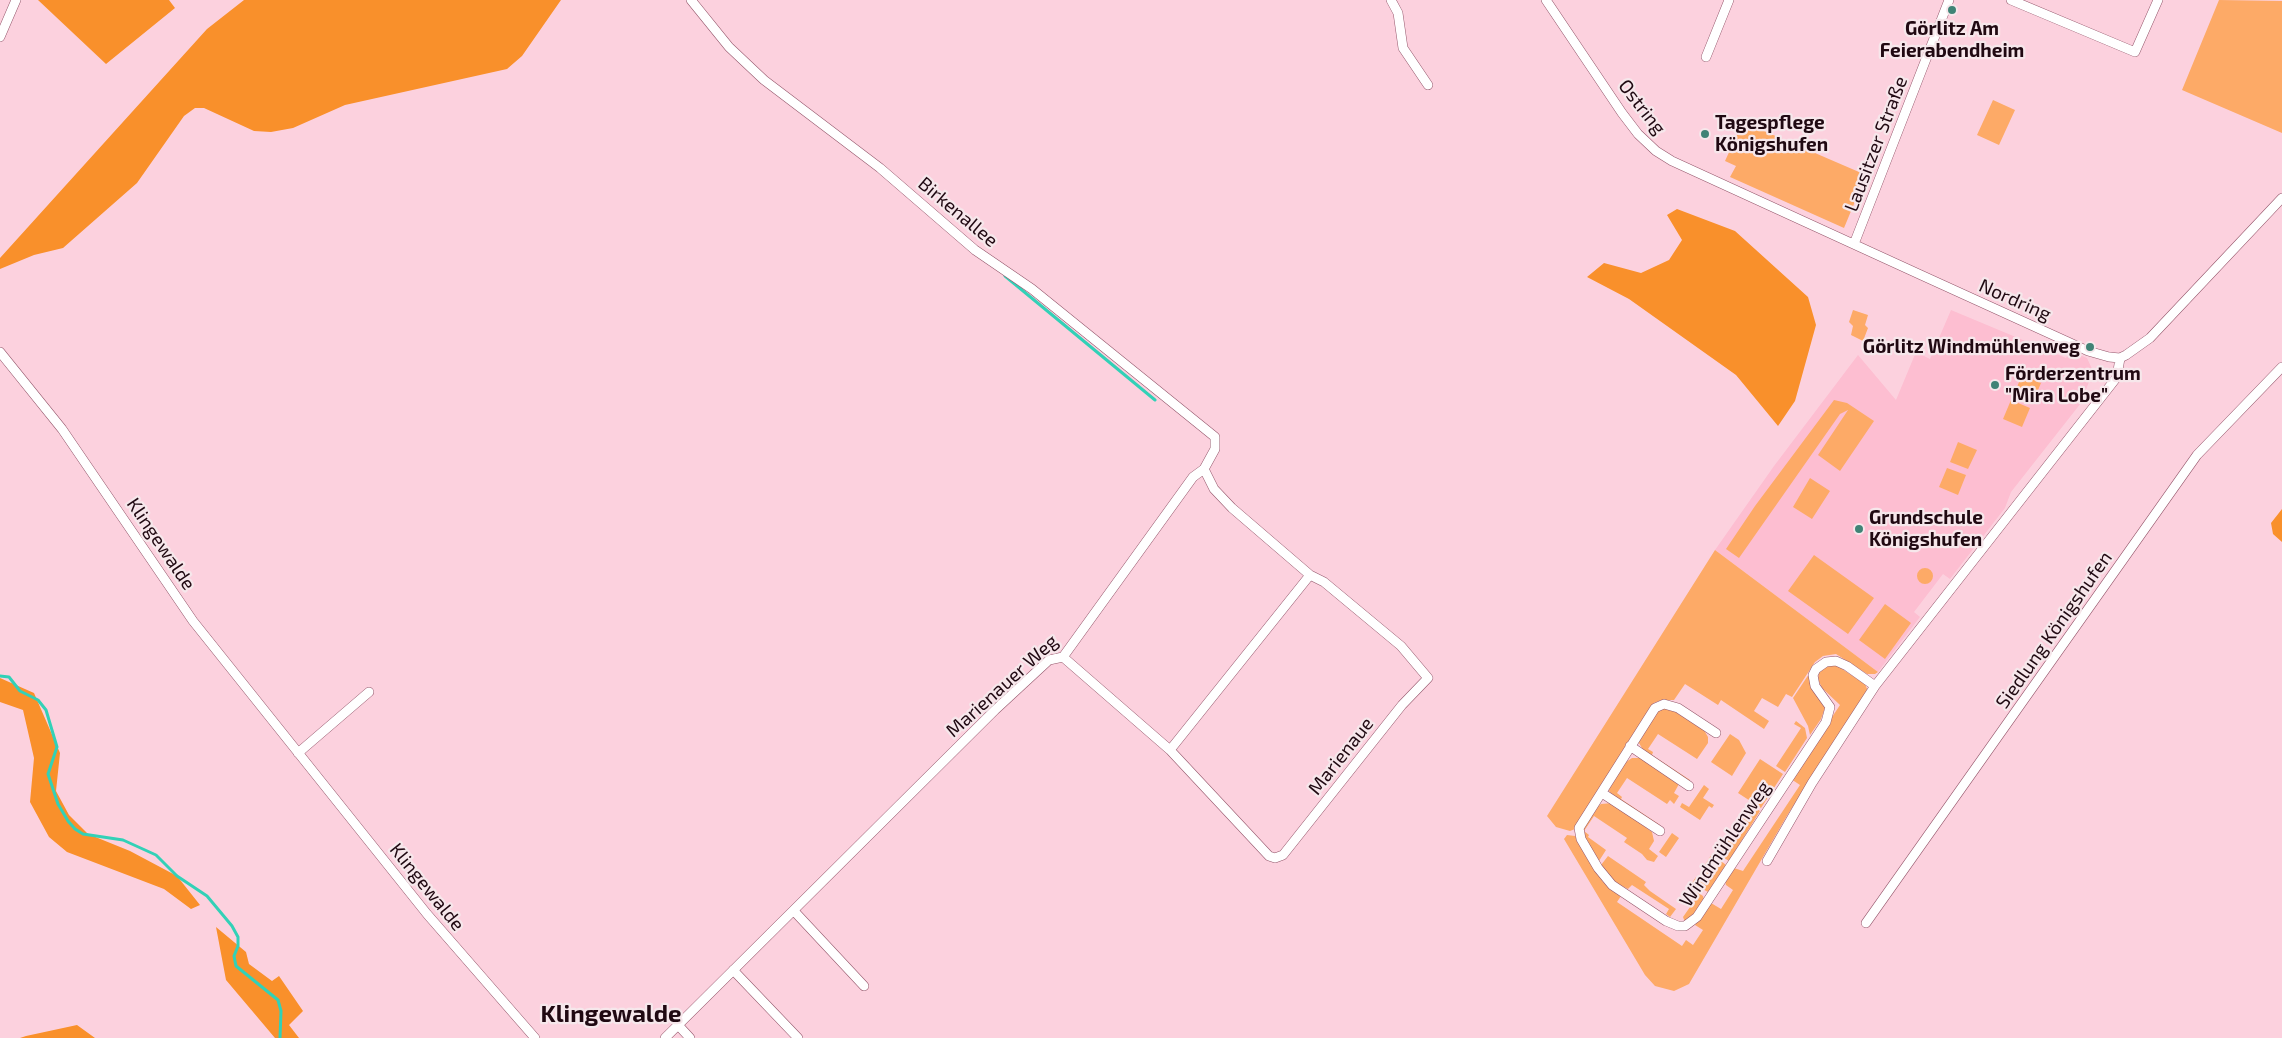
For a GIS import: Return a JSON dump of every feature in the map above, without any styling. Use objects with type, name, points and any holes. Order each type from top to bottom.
[{"type":"street","points":[[0,37],[16,0]]},
{"type":"street","name":"Birkenallee","points":[[691,0],[730,47],[764,80],[880,168],[975,250],[1032,288],[1214,437]]},
{"type":"street","points":[[1391,0],[1398,13],[1403,48],[1428,86]]},
{"type":"street","name":"Ostring","points":[[1546,0],[1622,113],[1638,134],[1656,151],[1672,161],[1854,244]]},
{"type":"street","points":[[1706,57],[1729,0]]},
{"type":"street","name":"Lausitzer Straße","points":[[1854,244],[1949,0]]},
{"type":"street","points":[[2011,0],[2136,52],[2158,0]]},
{"type":"street","points":[[2120,358],[2136,350],[2150,338],[2282,198]]},
{"type":"street","name":"Nordring","points":[[1854,244],[2088,351],[2120,358]]},
{"type":"street","name":"Klingewalde","points":[[0,352],[62,430],[193,621],[427,914],[535,1038]]},
{"type":"street","name":"Windmühlenweg","points":[[1766,861],[1812,783],[1875,686],[2117,377],[2120,358]]},
{"type":"street","name":"Siedlung Königshufen","points":[[1866,923],[2197,456],[2282,366]]},
{"type":"street","name":"Marienauer Weg","points":[[665,1038],[995,710],[1049,660],[1063,657],[1193,477],[1204,470],[1215,449],[1214,437]]},
{"type":"street","name":"Marienaue","points":[[1063,657],[1170,750],[1269,856],[1280,857],[1402,705],[1428,678],[1401,646],[1324,582],[1310,575],[1232,508],[1214,489],[1204,470]]},
{"type":"street","points":[[1170,750],[1310,575]]},
{"type":"street","name":"Windmühlenweg","points":[[1716,733],[1678,708],[1664,704],[1655,708],[1578,828],[1581,839],[1606,879],[1621,892],[1666,921],[1678,926],[1685,926],[1697,917],[1826,722],[1830,707],[1815,686],[1814,675],[1816,669],[1826,662],[1836,661],[1847,666],[1875,686]]},
{"type":"street","points":[[298,752],[368,692]]},
{"type":"street","points":[[1630,746],[1690,786]]},
{"type":"street","points":[[1602,793],[1660,831]]},
{"type":"street","points":[[794,911],[864,986]]},
{"type":"street","points":[[733,970],[798,1038]]},
{"type":"street","points":[[678,1025],[690,1038]]},
{"type":"shaded area","points":[[38,0],[169,0],[175,8],[106,64]]},
{"type":"shaded area","points":[[244,0],[561,0],[522,56],[507,69],[345,105],[293,128],[271,132],[254,131],[204,108],[195,108],[184,116],[137,183],[63,248],[34,255],[0,269],[0,258],[207,29]]},
{"type":"shaded area","points":[[2219,0],[2282,1],[2282,133],[2182,90]]},
{"type":"shaded area","points":[[1993,100],[2015,110],[1999,145],[1977,135]]},
{"type":"shaded area","points":[[1743,122],[1866,175],[1844,228],[1730,177],[1736,166],[1725,161]]},
{"type":"shaded area","points":[[1677,209],[1735,231],[1808,297],[1816,325],[1795,401],[1778,426],[1736,375],[1629,299],[1587,277],[1604,263],[1641,273],[1669,260],[1682,240],[1667,215]]},
{"type":"shaded area","points":[[1853,310],[1868,315],[1865,325],[1868,328],[1863,341],[1851,335],[1853,326],[1849,322]]},
{"type":"shaded area","name":"Grundschule Königshufen","points":[[1951,310],[2066,358],[2070,351],[2087,358],[2093,371],[2081,403],[2011,492],[2005,508],[1950,579],[1943,574],[1914,612],[1920,617],[1878,672],[1715,550],[1774,466],[1858,355],[1896,400],[1916,352],[1930,359]]},
{"type":"shaded area","points":[[2022,375],[2041,383],[2033,402],[2014,394]]},
{"type":"shaded area","points":[[1834,400],[1847,403],[1874,421],[1840,471],[1818,455],[1848,410],[1840,414],[1739,558],[1726,549],[1755,506]]},
{"type":"shaded area","points":[[2011,400],[2030,408],[2022,427],[2003,419]]},
{"type":"shaded area","points":[[1958,442],[1977,450],[1968,469],[1950,462]]},
{"type":"shaded area","points":[[1947,468],[1966,475],[1958,495],[1939,487]]},
{"type":"shaded area","points":[[1810,478],[1830,491],[1812,519],[1793,507]]},
{"type":"shaded area","points":[[2282,509],[2282,542],[2273,534],[2271,523]]},
{"type":"shaded area","points":[[1715,550],[1878,672],[1867,674],[1836,654],[1823,656],[1815,662],[1792,697],[1786,694],[1778,707],[1762,698],[1754,711],[1769,721],[1764,729],[1721,700],[1718,705],[1685,684],[1674,700],[1661,700],[1654,703],[1649,709],[1575,829],[1570,831],[1556,827],[1547,816]]},
{"type":"shaded area","points":[[1814,555],[1874,598],[1848,634],[1788,591]]},
{"type":"shaded area","points":[[1925,568],[1931,570],[1933,576],[1931,582],[1925,584],[1919,582],[1917,576],[1919,570]]},
{"type":"shaded area","points":[[1885,604],[1911,623],[1885,659],[1859,640]]},
{"type":"shaded area","points":[[1836,665],[1865,684],[1868,691],[1788,814],[1689,984],[1674,991],[1655,986],[1645,975],[1564,839],[1567,835],[1575,836],[1603,882],[1621,896],[1617,902],[1682,946],[1686,940],[1693,945],[1703,930],[1695,925],[1711,903],[1721,909],[1733,890],[1726,885],[1725,881],[1734,868],[1743,871],[1800,785],[1791,779],[1840,705],[1822,688],[1818,679],[1819,673],[1825,666]]},
{"type":"shaded area","points":[[1811,671],[1811,687],[1825,708],[1821,719],[1810,735],[1808,726],[1793,698]]},
{"type":"shaded area","points":[[0,678],[34,693],[60,753],[56,791],[69,815],[88,834],[130,851],[177,876],[200,905],[191,909],[164,889],[67,852],[49,837],[30,802],[34,758],[23,710],[0,702]]},
{"type":"shaded area","points":[[1664,708],[1674,711],[1704,730],[1708,737],[1708,743],[1697,759],[1658,734],[1648,749],[1653,752],[1652,755],[1690,780],[1689,782],[1643,750],[1639,743],[1639,739],[1657,710]]},
{"type":"shaded area","points":[[1796,721],[1805,728],[1807,738],[1785,772],[1776,766],[1801,728],[1794,724]]},
{"type":"shaded area","points":[[1730,734],[1739,740],[1746,753],[1732,776],[1711,762]]},
{"type":"shaded area","points":[[1632,758],[1641,758],[1679,784],[1674,793],[1679,796],[1674,804],[1670,800],[1667,804],[1627,778],[1617,793],[1622,797],[1621,799],[1660,825],[1659,827],[1614,797],[1609,791],[1610,785],[1626,762]]},
{"type":"shaded area","points":[[1760,759],[1783,774],[1761,808],[1738,793]]},
{"type":"shaded area","points":[[1704,785],[1709,789],[1703,798],[1714,805],[1712,808],[1709,806],[1700,820],[1680,807],[1682,803],[1689,807]]},
{"type":"shaded area","points":[[1613,803],[1652,832],[1654,841],[1649,849],[1658,856],[1654,862],[1647,860],[1642,854],[1624,842],[1627,838],[1594,816],[1584,831],[1589,835],[1588,837],[1606,850],[1599,861],[1586,843],[1582,829],[1596,808],[1601,804]]},
{"type":"shaded area","points":[[1750,805],[1760,811],[1729,861],[1718,854]]},
{"type":"shaded area","points":[[1672,833],[1679,838],[1666,857],[1659,852]]},
{"type":"shaded area","points":[[1712,854],[1726,865],[1708,892],[1692,883],[1696,877],[1701,880],[1706,872],[1702,869]]},
{"type":"shaded area","points":[[1608,856],[1646,882],[1644,885],[1650,891],[1676,909],[1670,917],[1666,914],[1669,909],[1632,885],[1628,889],[1612,881],[1601,865]]},
{"type":"shaded area","points":[[1694,890],[1703,896],[1704,900],[1689,921],[1685,922],[1683,917],[1695,900],[1690,896]]},
{"type":"shaded area","points":[[216,927],[246,952],[249,964],[272,981],[279,976],[303,1011],[289,1025],[299,1038],[275,1038],[226,980]]},
{"type":"shaded area","points":[[77,1025],[95,1038],[20,1038],[26,1036]]},
{"type":"waterway","points":[[1005,276],[1155,400]]},
{"type":"waterway","points":[[0,676],[9,677],[20,691],[38,700],[46,710],[57,747],[48,774],[58,804],[68,821],[83,834],[123,840],[156,855],[177,876],[207,896],[232,926],[238,937],[238,946],[234,956],[236,966],[278,1000],[281,1011],[280,1038]]},
{"type":"place","name":"Görlitz Am Feierabendheim","points":[[1952,10]]},
{"type":"place","name":"Tagespflege Königshufen","points":[[1705,134]]},
{"type":"place","name":"Görlitz Windmühlenweg","points":[[2090,347]]},
{"type":"place","name":"Förderzentrum \"Mira Lobe\"","points":[[1995,385]]},
{"type":"place","name":"Grundschule Königshufen","points":[[1859,529]]},
{"type":"district","name":"Klingewalde","points":[[611,1014]]}]
